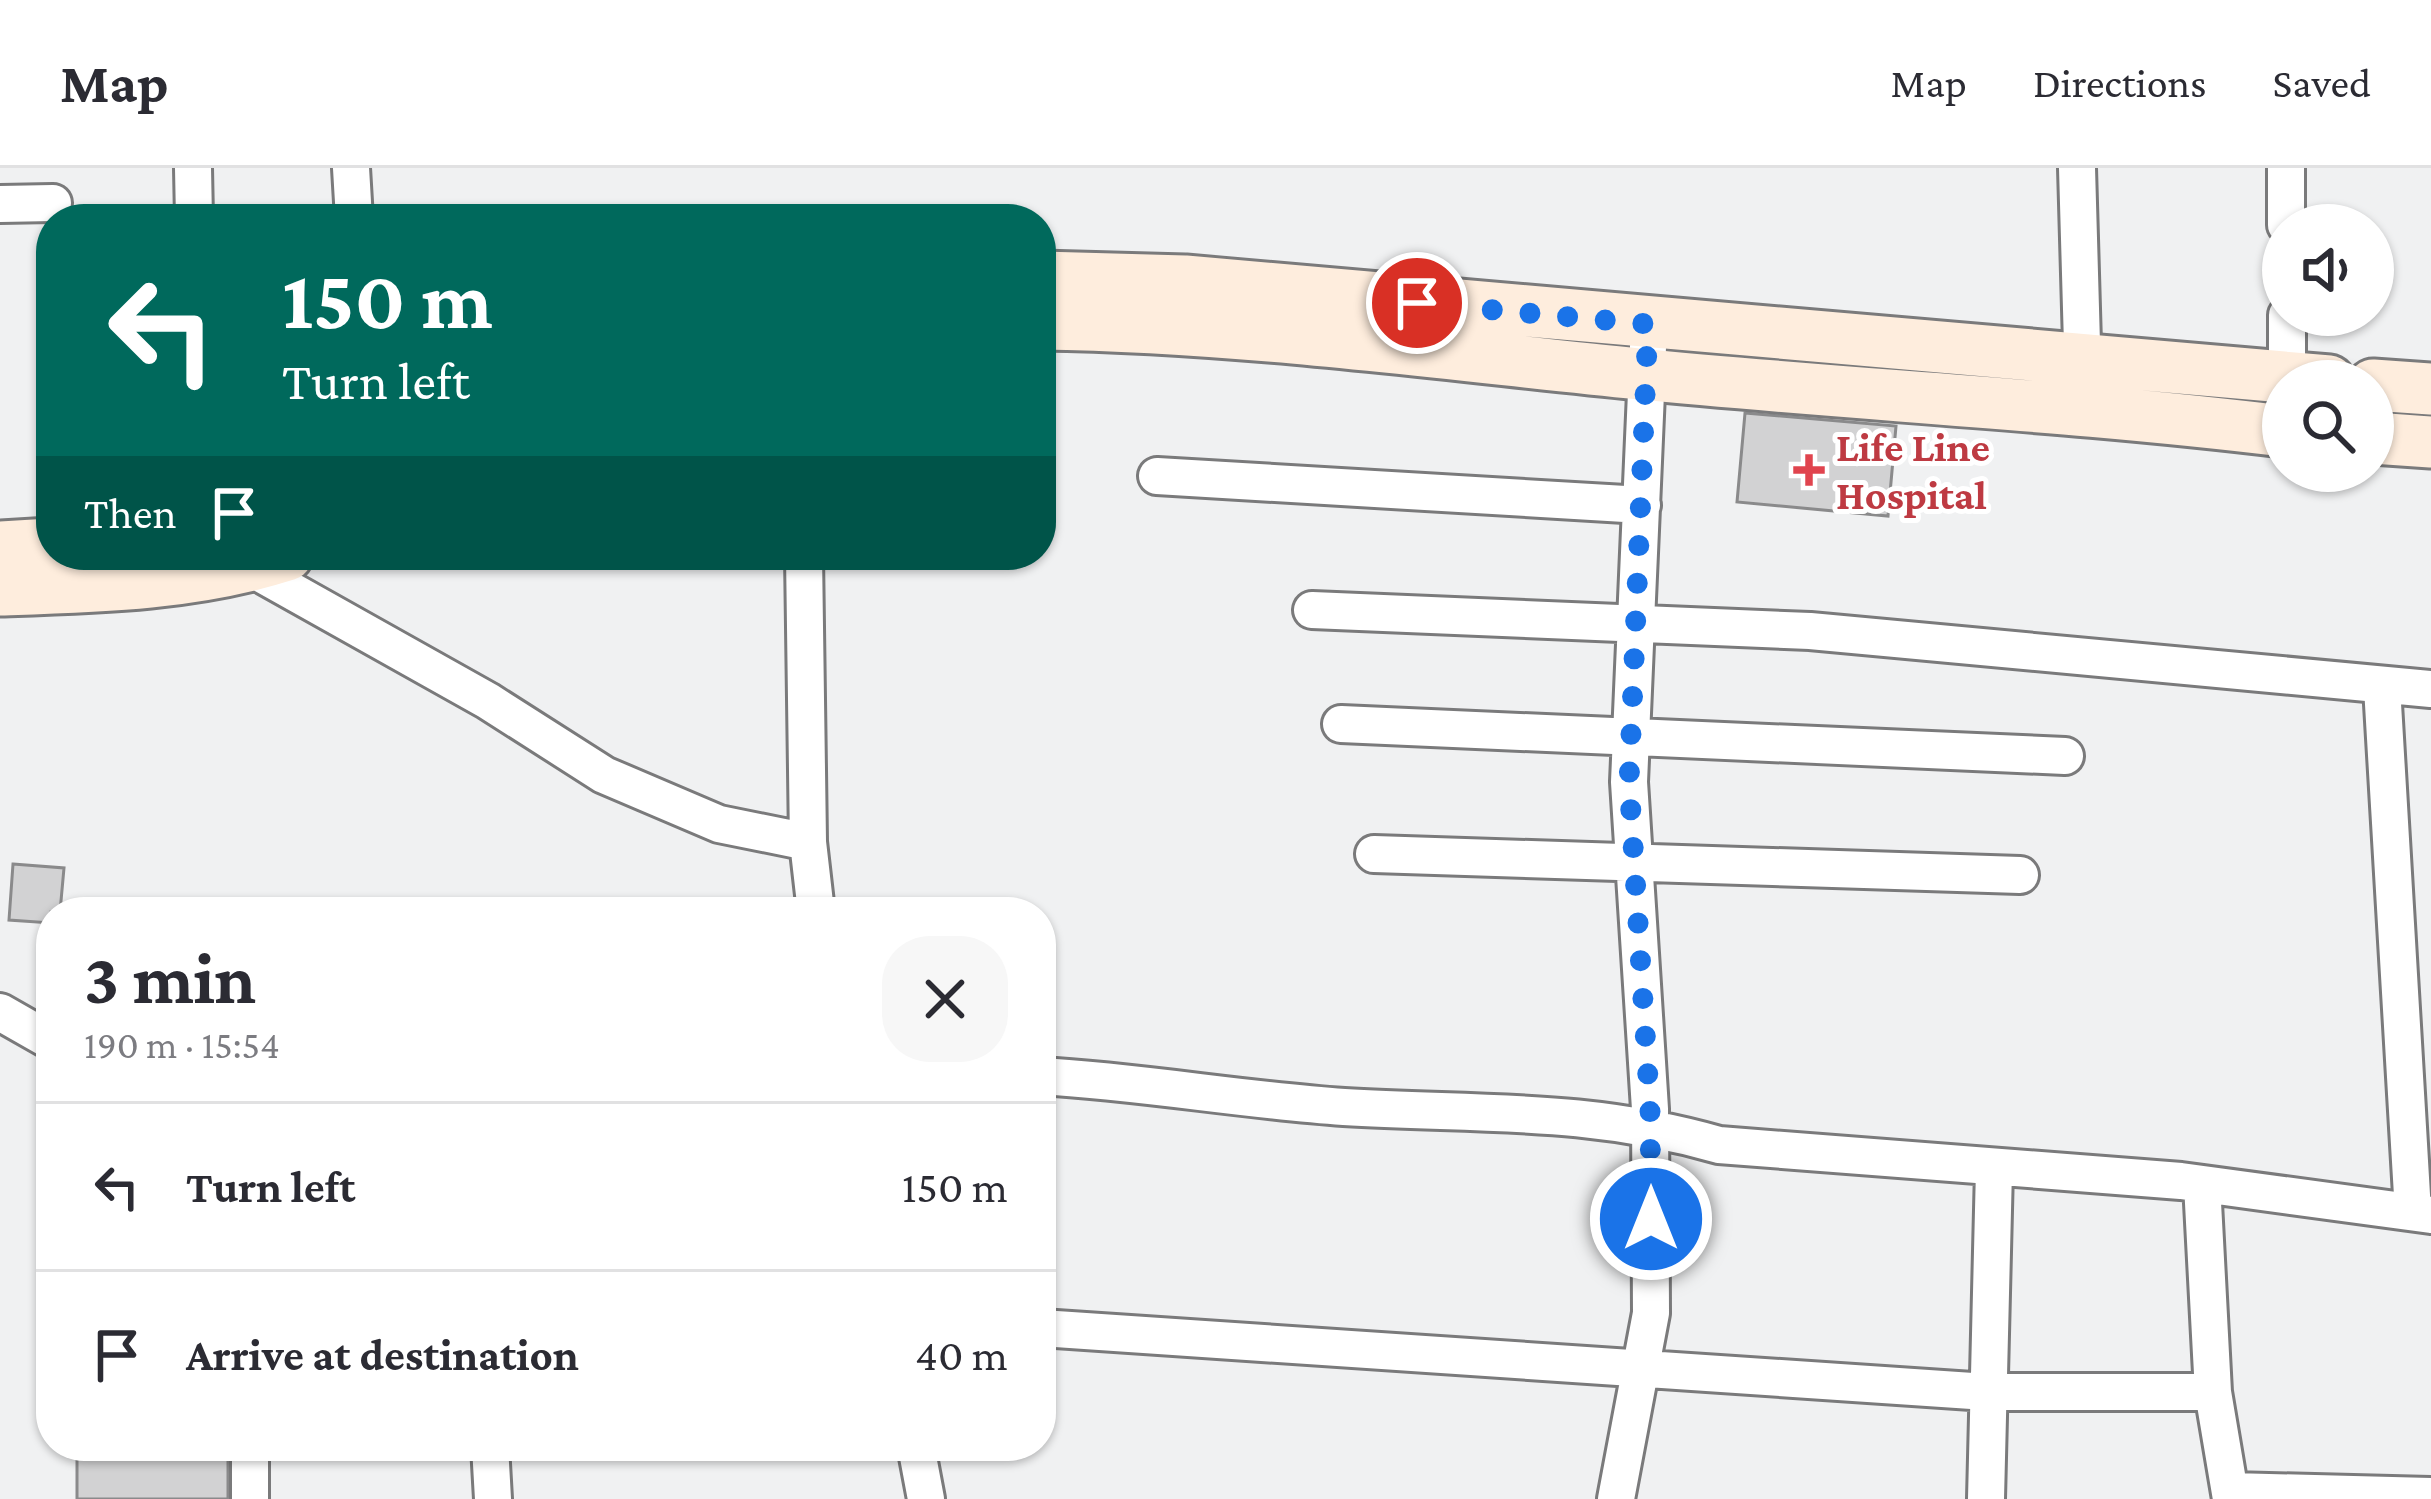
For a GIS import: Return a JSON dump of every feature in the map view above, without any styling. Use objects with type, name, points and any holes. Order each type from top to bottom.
[{"type":"street","points":[[193,168],[194,204]]},
{"type":"street","points":[[351,168],[353,204]]},
{"type":"street","points":[[2077,168],[2083,382]]},
{"type":"street","points":[[2286,168],[2287,204]]},
{"type":"street","points":[[0,204],[53,197]]},
{"type":"street","points":[[1056,277],[1185,281],[1647,349]]},
{"type":"street","points":[[1056,324],[1647,349],[2083,382],[2262,380]]},
{"type":"street","points":[[1616,1499],[1651,1313],[1651,1126],[1631,736],[1647,349]]},
{"type":"street","points":[[2083,382],[2262,426]]},
{"type":"street","points":[[2394,386],[2431,389]]},
{"type":"street","points":[[2394,439],[2431,442]]},
{"type":"street","points":[[1157,476],[1642,506]]},
{"type":"street","points":[[0,547],[36,545]]},
{"type":"street","points":[[0,590],[130,586],[183,570]]},
{"type":"street","points":[[282,570],[604,775],[719,824],[808,842]]},
{"type":"street","points":[[804,570],[808,842],[814,897]]},
{"type":"street","points":[[1312,610],[1810,631],[2431,689]]},
{"type":"street","points":[[1056,1077],[1147,1082],[1342,1107],[1511,1109],[1651,1126],[1719,1145],[2203,1184],[2422,1213],[2382,687]]},
{"type":"street","points":[[1342,724],[2066,756]]},
{"type":"street","points":[[1374,854],[2020,875]]},
{"type":"street","points":[[0,1012],[36,1032]]},
{"type":"street","points":[[1986,1499],[1994,1169]]},
{"type":"street","points":[[2203,1184],[2213,1392],[2231,1495],[2431,1496]]},
{"type":"street","points":[[1056,1329],[1987,1392],[2213,1392]]},
{"type":"street","points":[[250,1461],[250,1499]]},
{"type":"street","points":[[491,1461],[494,1499]]},
{"type":"street","points":[[919,1461],[926,1499]]},
{"type":"building","points":[[1745,413],[1896,426],[1888,516],[1737,502]]},
{"type":"building","points":[[13,864],[64,868],[61,897],[36,897],[36,922],[9,920]]},
{"type":"building","points":[[77,1461],[228,1461],[228,1499],[77,1499]]},
{"type":"place","name":"Life Line Hospital","points":[[1809,470]]},
{"type":"route","points":[[1417,303],[1648,324],[1629,782],[1650,1109],[1651,1219]]}]
